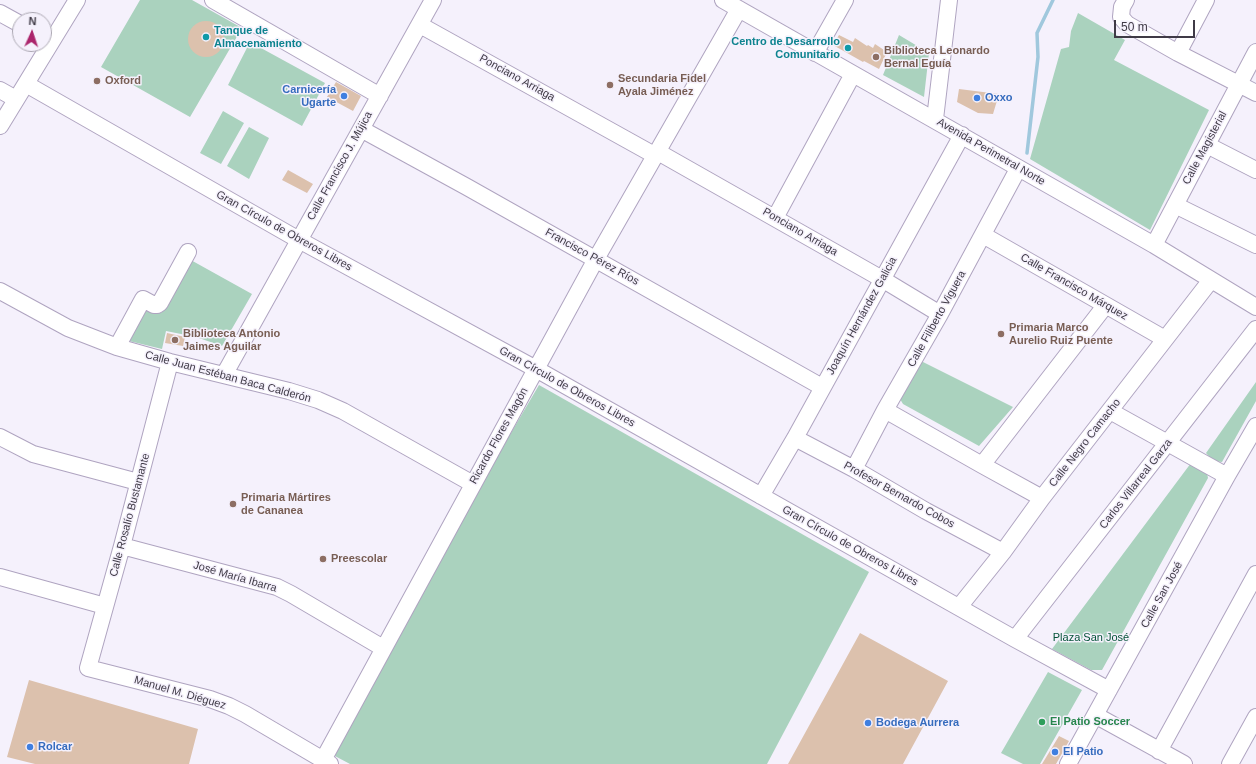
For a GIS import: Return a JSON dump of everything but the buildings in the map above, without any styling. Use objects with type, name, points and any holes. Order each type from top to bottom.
[{"type":"street","points":[[52,34],[77,0]]},
{"type":"street","points":[[213,0],[380,96]]},
{"type":"street","name":"Calle Francisco J. Mújica","points":[[224,375],[433,0]]},
{"type":"street","name":"Avenida Perimetral Norte","points":[[723,0],[935,119],[1154,245],[1256,307]]},
{"type":"street","points":[[815,53],[845,0]]},
{"type":"street","points":[[935,119],[949,0]]},
{"type":"street","points":[[1126,0],[1122,7],[1121,17],[1127,24],[1178,53],[1256,93]]},
{"type":"street","points":[[1178,53],[1206,0]]},
{"type":"street","name":"Ricardo Flores Magón","points":[[327,762],[383,648],[596,259],[739,9]]},
{"type":"street","points":[[0,13],[12,20]]},
{"type":"street","name":"Ponciano Arriaga","points":[[420,25],[775,218],[940,314]]},
{"type":"street","points":[[0,126],[26,84],[42,52]]},
{"type":"street","name":"Calle Magisterial","points":[[1154,245],[1256,52]]},
{"type":"street","points":[[775,218],[853,74]]},
{"type":"street","name":"Gran Círculo de Obreros Libres","points":[[26,84],[299,240],[536,369],[1015,639],[1109,690]]},
{"type":"street","points":[[0,90],[16,99]]},
{"type":"street","name":"Francisco Pérez Ríos","points":[[361,129],[596,259],[822,387]]},
{"type":"street","name":"Joaquín Hernández Galicia","points":[[761,496],[795,438],[962,135]]},
{"type":"street","points":[[1207,144],[1256,170]]},
{"type":"street","name":"Calle Filiberto Viguera","points":[[854,469],[885,410],[940,314],[1018,168]]},
{"type":"street","points":[[1176,205],[1256,245]]},
{"type":"street","name":"Calle Francisco Márquez","points":[[983,235],[1165,339]]},
{"type":"street","points":[[117,347],[143,299],[154,305],[160,303],[188,252]]},
{"type":"street","name":"Calle Negro Camacho","points":[[959,607],[1003,552],[1042,498],[1211,280]]},
{"type":"street","name":"Calle Juan Estéban Baca Calderón","points":[[0,291],[68,328],[117,347],[170,362],[289,391],[318,400],[343,411],[473,484]]},
{"type":"street","points":[[982,465],[1105,306]]},
{"type":"street","name":"Carlos Villarreal Garza","points":[[1015,639],[1256,329]]},
{"type":"street","name":"Calle Rosalío Bustamante","points":[[88,668],[122,546],[170,362]]},
{"type":"street","points":[[885,410],[1042,498]]},
{"type":"street","points":[[1110,411],[1227,476]]},
{"type":"street","name":"Calle San José","points":[[1068,764],[1255,428]]},
{"type":"street","points":[[0,437],[34,454],[138,482]]},
{"type":"street","name":"Profesor Bernardo Cobos","points":[[795,438],[1003,552]]},
{"type":"street","name":"José María Ibarra","points":[[122,546],[277,587],[383,648]]},
{"type":"street","points":[[1159,750],[1256,574]]},
{"type":"street","points":[[0,577],[105,606]]},
{"type":"street","name":"Manuel M. Diéguez","points":[[88,668],[210,699],[229,706],[327,762]]},
{"type":"street","points":[[1095,715],[1184,764]]},
{"type":"street","points":[[1230,764],[1256,717]]},
{"type":"green space","points":[[140,0],[192,0],[242,28],[190,117],[101,67]]},
{"type":"green space","points":[[1078,13],[1125,40],[1114,60],[1209,110],[1150,230],[1030,159],[1061,49],[1069,47],[1071,31]]},
{"type":"green space","points":[[899,35],[929,53],[924,97],[883,75]]},
{"type":"green space","points":[[250,42],[325,83],[302,126],[228,85]]},
{"type":"green space","points":[[223,111],[244,123],[221,164],[200,153]]},
{"type":"green space","points":[[249,127],[269,138],[249,179],[227,166]]},
{"type":"green space","points":[[189,259],[252,294],[222,346],[196,337],[166,331],[162,349],[125,340],[145,305],[161,313]]},
{"type":"green space","points":[[921,361],[1013,407],[979,446],[903,404],[900,399]]},
{"type":"green space","points":[[1256,382],[1256,401],[1222,462],[1213,461],[1206,453]]},
{"type":"green space","points":[[539,385],[869,572],[767,764],[350,764],[333,755],[491,467]]},
{"type":"green space","name":"Plaza San José","points":[[1191,463],[1207,473],[1208,478],[1102,670],[1091,670],[1052,649]]},
{"type":"green space","name":"El Patio Soccer","points":[[1048,672],[1082,690],[1040,764],[1023,764],[1001,753]]},
{"type":"waterway","points":[[1027,153],[1038,57],[1037,33],[1053,0]]},
{"type":"place","name":"Tanque de Almacenamiento","points":[[206,37]]},
{"type":"place","name":"Centro de Desarrollo Comunitario","points":[[848,48]]},
{"type":"place","name":"Biblioteca Leonardo Bernal Eguía","points":[[876,57]]},
{"type":"place","name":"Oxford","points":[[97,81]]},
{"type":"place","name":"Secundaria Fidel Ayala Jiménez","points":[[610,85]]},
{"type":"place","name":"Carnicería Ugarte","points":[[344,96]]},
{"type":"place","name":"Oxxo","points":[[977,98]]},
{"type":"place","name":"Primaria Marco Aurelio Ruiz Puente","points":[[1001,334]]},
{"type":"place","name":"Biblioteca Antonio Jaimes Aguilar","points":[[175,340]]},
{"type":"place","name":"Primaria Mártires de Cananea","points":[[233,504]]},
{"type":"place","name":"Preescolar","points":[[323,559]]},
{"type":"place","name":"El Patio Soccer","points":[[1042,722]]},
{"type":"place","name":"Bodega Aurrera","points":[[868,723]]},
{"type":"place","name":"Rolcar","points":[[30,747]]},
{"type":"place","name":"El Patio","points":[[1055,752]]}]
